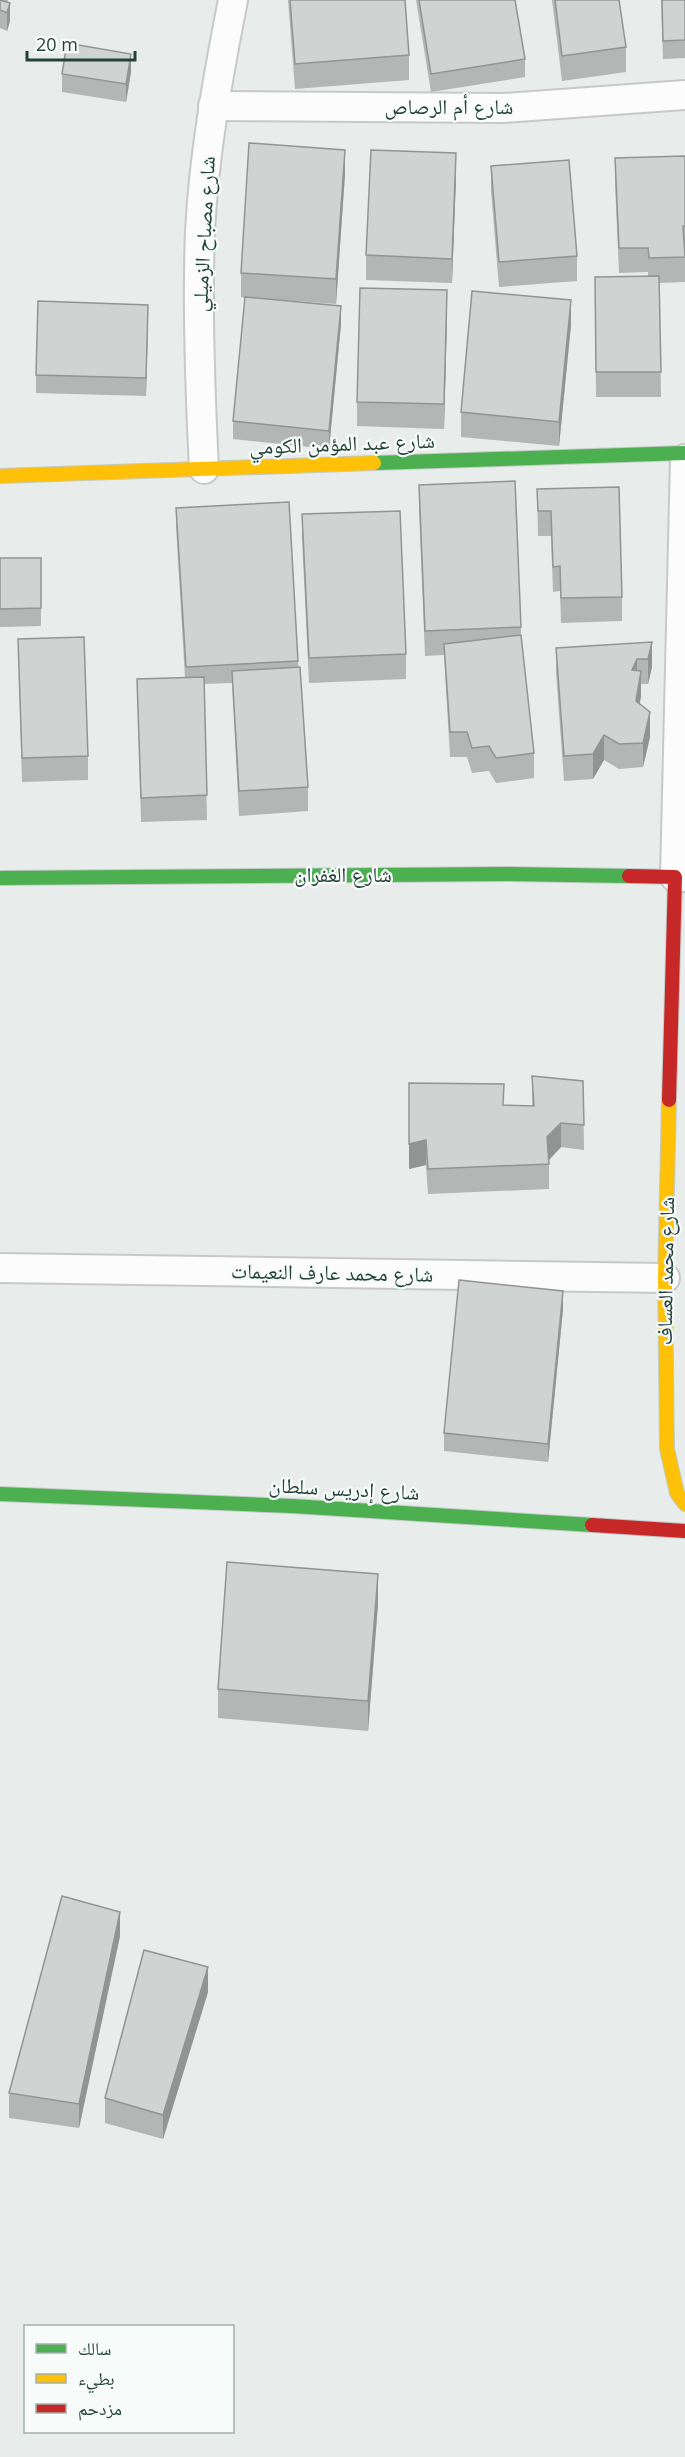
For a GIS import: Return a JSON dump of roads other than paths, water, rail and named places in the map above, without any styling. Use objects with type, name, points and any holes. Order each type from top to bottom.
[{"type":"street","name":"شارع مصباح الزميلي","points":[[204,469],[200,366],[200,231],[213,106],[233,0]]},
{"type":"street","name":"شارع أم الرصاص","points":[[213,106],[504,108],[685,94]]},
{"type":"street","name":"شارع عبد المؤمن الكومي","points":[[0,476],[685,453]]},
{"type":"street","name":"شارع محمد العساف","points":[[685,459],[680,877],[665,1278],[667,1449],[677,1492],[685,1504]]},
{"type":"street","name":"شارع الغفران","points":[[0,878],[506,874],[680,877]]},
{"type":"street","name":"شارع محمد عارف النعيمات","points":[[0,1268],[665,1278]]},
{"type":"street","name":"شارع إدريس سلطان","points":[[0,1494],[292,1506],[685,1531]]}]
